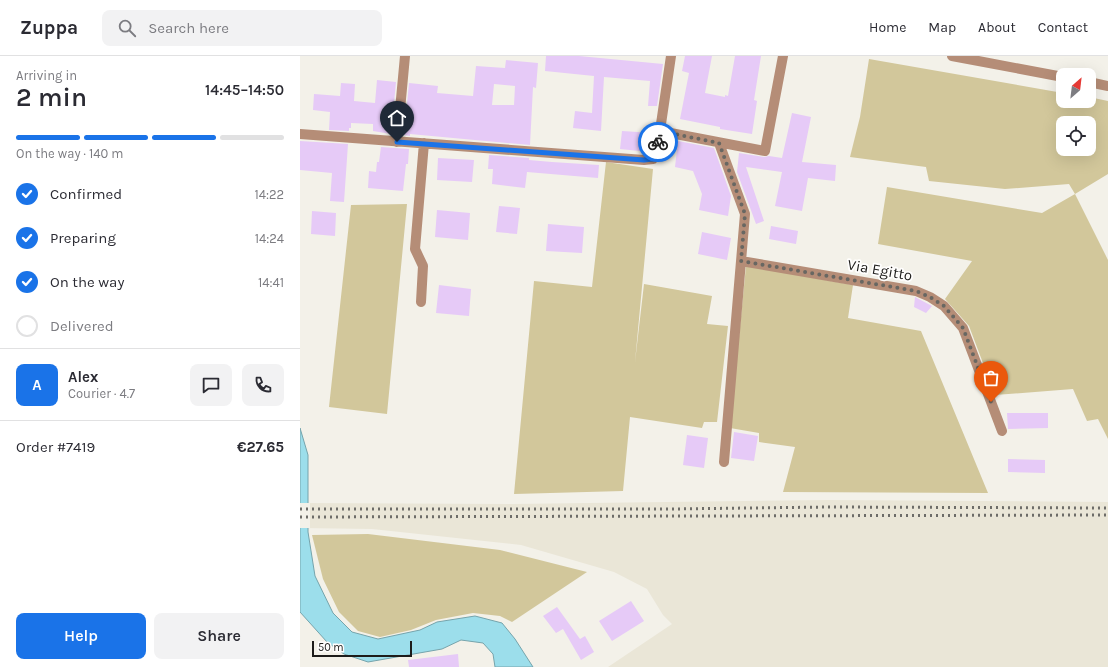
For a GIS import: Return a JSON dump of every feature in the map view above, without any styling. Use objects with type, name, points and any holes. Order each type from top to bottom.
[{"type":"street","points":[[397,142],[405,56]]},
{"type":"street","points":[[300,134],[644,160],[653,159],[657,151],[671,56]]},
{"type":"street","points":[[660,131],[765,151],[784,56]]},
{"type":"street","points":[[952,56],[1056,76]]},
{"type":"street","points":[[1096,84],[1108,86]]},
{"type":"street","points":[[421,302],[424,266],[415,250],[424,143]]},
{"type":"street","points":[[719,143],[745,214],[724,462]]},
{"type":"street","name":"Via Egitto","points":[[741,261],[916,291],[930,297],[944,306],[963,328],[1002,431]]},
{"type":"shaded area","points":[[869,59],[1056,92],[1056,108],[1096,108],[1096,98],[1108,101],[1108,174],[1075,194],[1069,184],[1005,189],[929,181],[926,167],[850,157],[860,117]]},
{"type":"shaded area","points":[[606,162],[653,169],[635,362],[644,284],[712,296],[707,324],[728,326],[717,422],[704,422],[702,428],[630,417],[623,491],[514,494],[534,281],[592,287]]},
{"type":"shaded area","points":[[887,187],[1042,213],[1075,194],[1108,260],[1108,439],[1098,419],[1087,421],[1073,389],[995,395],[969,326],[945,299],[972,261],[878,244]]},
{"type":"shaded area","points":[[407,204],[387,414],[329,407],[351,205]]},
{"type":"shaded area","points":[[746,266],[853,285],[848,318],[921,331],[988,493],[783,492],[795,447],[759,442],[759,433],[730,428]]},
{"type":"shaded area","points":[[828,500],[1108,502],[1108,667],[608,667],[672,624],[663,615],[647,589],[614,572],[521,545],[372,529],[300,528],[300,503],[512,504]]},
{"type":"shaded area","points":[[368,534],[500,550],[587,572],[512,622],[500,616],[473,613],[436,620],[411,630],[380,637],[358,631],[339,612],[323,579],[312,535]]},
{"type":"water","points":[[300,428],[308,455],[308,532],[315,576],[333,613],[352,632],[378,639],[420,630],[437,622],[475,616],[502,623],[515,639],[533,667],[495,667],[493,654],[483,643],[461,640],[442,649],[368,662],[344,654],[327,642],[300,612]]},
{"type":"pier","points":[[300,503],[310,503],[310,528],[300,528]]},
{"type":"building","points":[[546,56],[579,56],[663,64],[657,106],[648,106],[650,81],[604,77],[601,131],[573,128],[575,111],[592,113],[594,76],[545,71]]},
{"type":"building","points":[[685,56],[712,56],[705,93],[725,97],[725,95],[728,96],[735,56],[761,56],[754,100],[757,101],[752,134],[720,129],[720,127],[680,119],[689,73],[682,71]]},
{"type":"building","points":[[506,60],[538,63],[536,88],[533,87],[530,145],[410,134],[410,136],[404,135],[409,83],[438,86],[437,93],[473,96],[476,66],[505,68]],"holes":[[[494,84],[515,86],[514,105],[492,105]]]},
{"type":"building","points":[[377,80],[396,82],[391,134],[373,131],[373,124],[351,123],[351,128],[349,128],[349,131],[329,130],[330,112],[313,110],[314,94],[340,96],[341,83],[355,84],[354,101],[375,103]]},
{"type":"building","points":[[792,113],[811,117],[802,162],[836,165],[835,181],[808,178],[802,211],[775,206],[782,172],[746,167],[764,221],[756,224],[737,172],[739,153],[782,158]]},
{"type":"building","points":[[622,131],[653,133],[649,152],[620,149]]},
{"type":"building","points":[[300,141],[348,144],[344,202],[330,201],[332,173],[300,170]]},
{"type":"building","points":[[678,141],[714,148],[731,196],[728,216],[699,210],[702,194],[693,171],[675,167]]},
{"type":"building","points":[[381,147],[409,149],[403,191],[368,188],[369,171],[376,172]]},
{"type":"building","points":[[489,155],[529,158],[529,160],[599,165],[598,178],[527,172],[525,188],[492,184],[493,169],[488,169]]},
{"type":"building","points":[[438,158],[474,160],[472,182],[437,180]]},
{"type":"building","points":[[499,206],[520,208],[517,234],[496,232]]},
{"type":"building","points":[[437,210],[470,213],[468,240],[435,237]]},
{"type":"building","points":[[312,211],[336,213],[335,236],[311,234]]},
{"type":"building","points":[[548,224],[584,227],[582,253],[546,251]]},
{"type":"building","points":[[771,226],[798,231],[796,244],[769,239]]},
{"type":"building","points":[[702,232],[731,238],[727,260],[698,254]]},
{"type":"building","points":[[439,285],[471,289],[469,316],[436,313]]},
{"type":"building","points":[[915,297],[932,306],[926,313],[914,307]]},
{"type":"building","points":[[1007,413],[1048,413],[1048,428],[1008,429]]},
{"type":"building","points":[[734,432],[758,436],[754,461],[731,458]]},
{"type":"building","points":[[687,435],[708,438],[704,468],[683,465]]},
{"type":"building","points":[[1008,459],[1045,460],[1045,473],[1008,472]]},
{"type":"building","points":[[631,601],[644,621],[612,641],[599,621]]},
{"type":"building","points":[[557,607],[580,639],[585,636],[594,652],[581,660],[563,629],[556,633],[543,616]]},
{"type":"building","points":[[458,654],[459,667],[409,667],[408,660]]},
{"type":"railway","points":[[300,509],[671,509],[828,507],[1108,508]]},
{"type":"railway","points":[[300,517],[1108,515]]},
{"type":"way so far","points":[[658,142],[660,131],[719,143],[745,214],[741,261],[916,291],[930,297],[944,306],[963,328],[991,402]]},
{"type":"route","points":[[397,142],[644,160],[653,159],[657,151],[658,142]]}]
